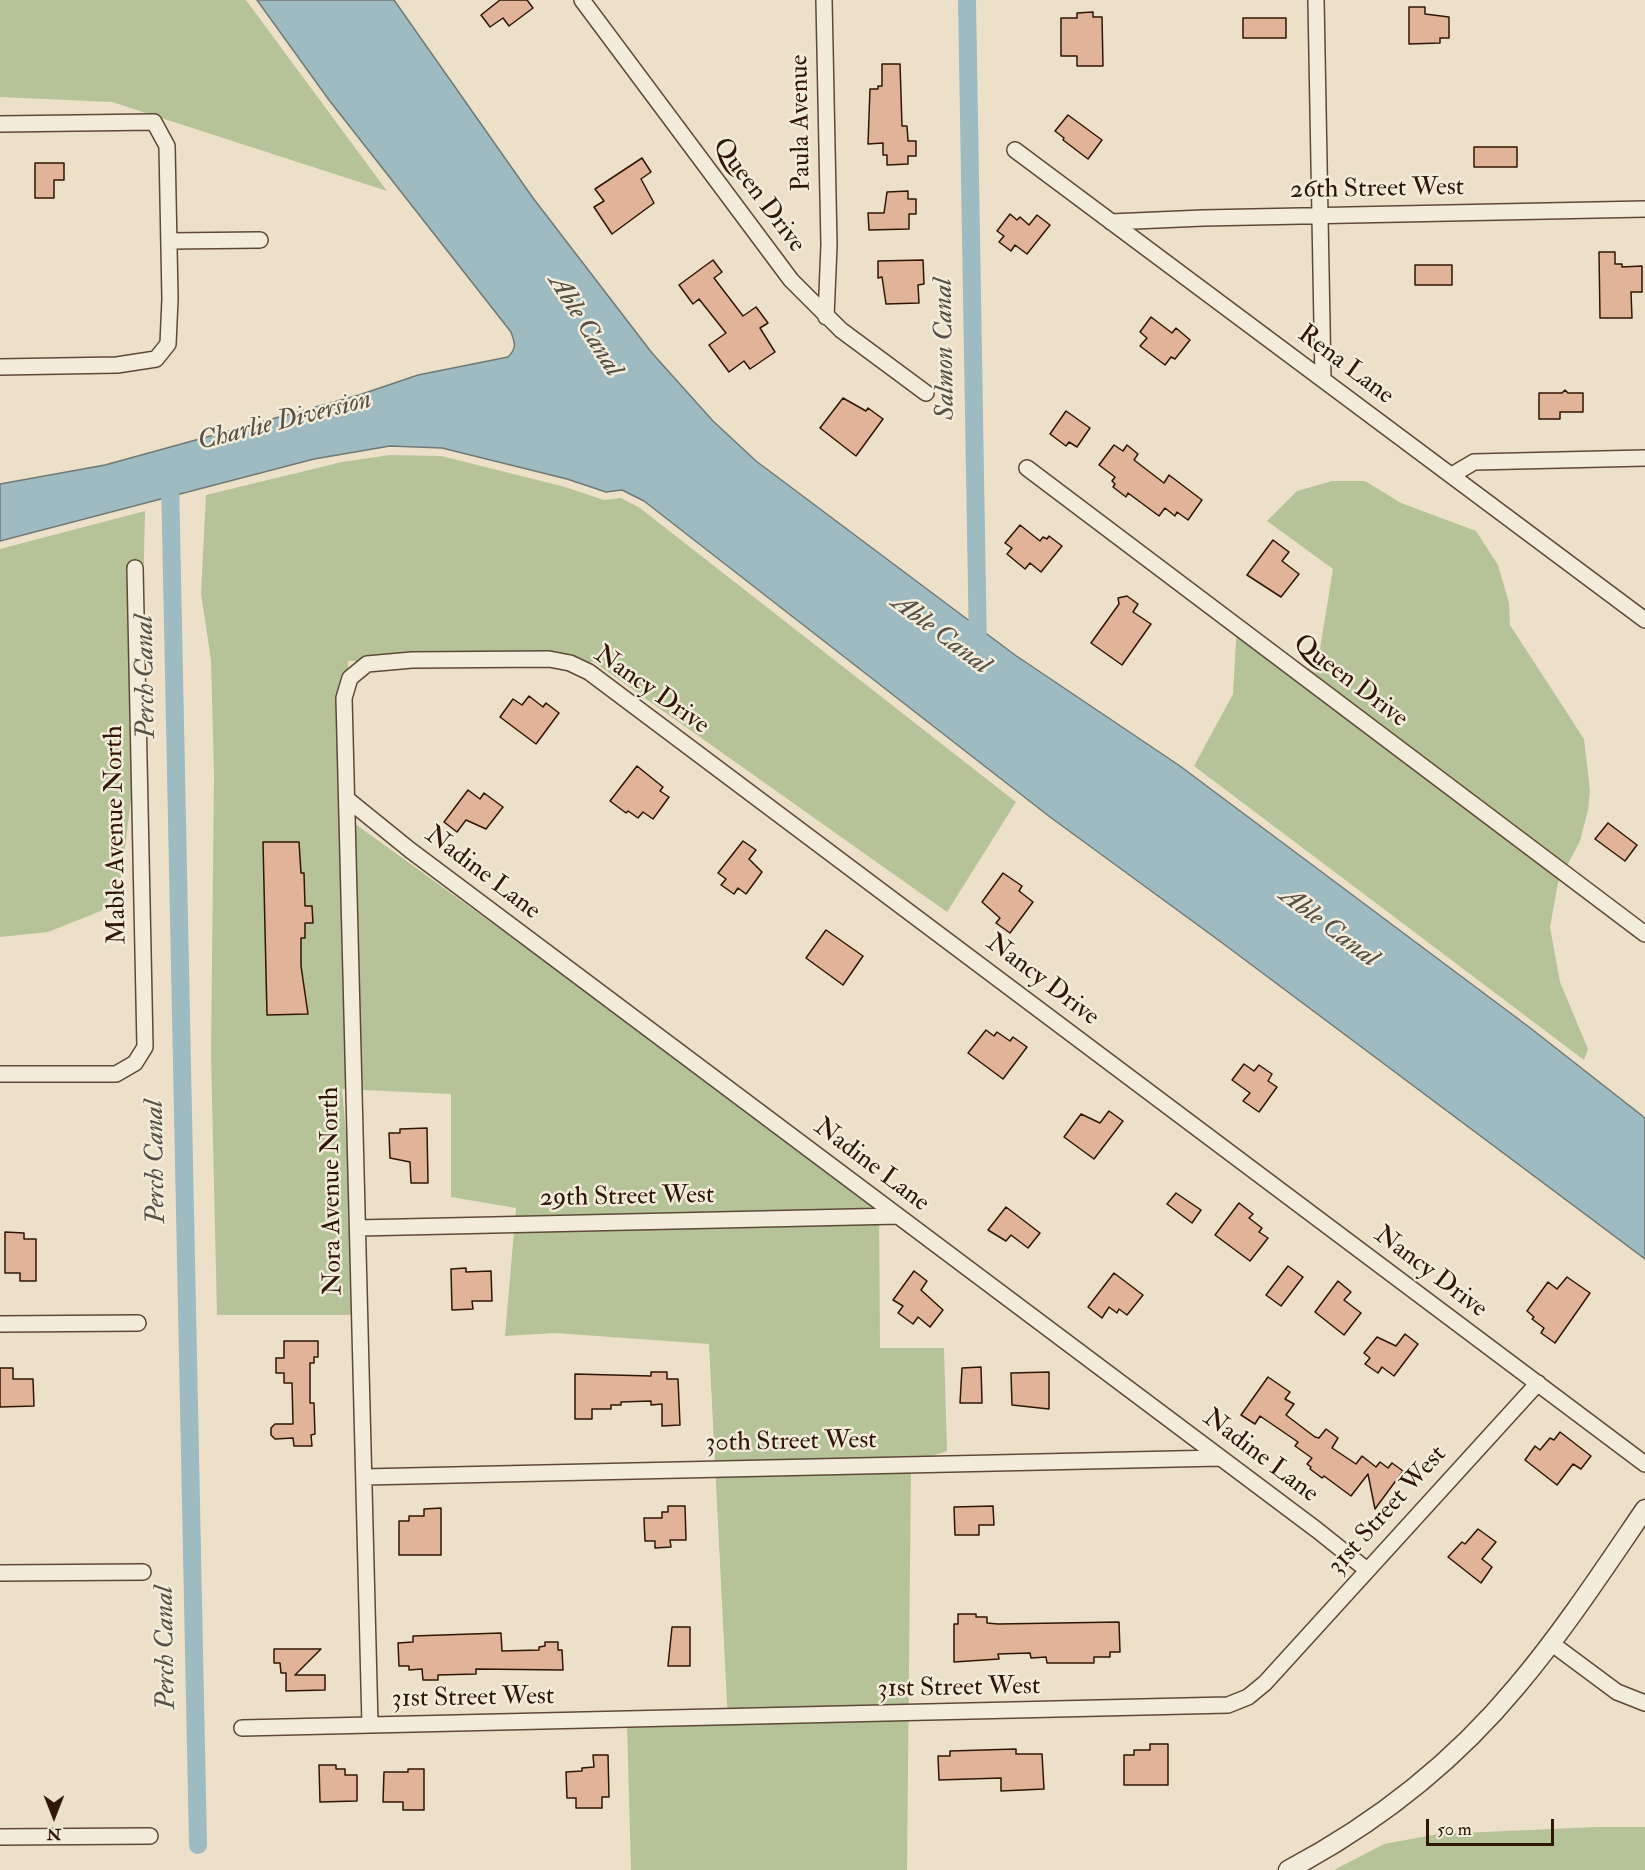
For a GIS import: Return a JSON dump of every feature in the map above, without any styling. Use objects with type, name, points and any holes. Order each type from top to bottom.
[{"type":"street","name":"Queen Drive","points":[[582,0],[791,280],[826,317],[926,393]]},
{"type":"street","name":"Paula Avenue","points":[[824,0],[829,245],[826,317]]},
{"type":"street","points":[[1316,0],[1323,379]]},
{"type":"street","points":[[0,124],[154,122],[166,146],[169,241],[168,344],[156,359],[117,365],[0,367]]},
{"type":"street","name":"Rena Lane","points":[[1015,150],[1645,620]]},
{"type":"street","name":"26th Street West","points":[[1111,222],[1321,215],[1645,209]]},
{"type":"street","points":[[169,241],[260,240]]},
{"type":"street","points":[[1452,476],[1474,462],[1645,458]]},
{"type":"street","name":"Queen Drive","points":[[1027,468],[1645,934]]},
{"type":"street","name":"Mable Avenue North","points":[[0,1074],[116,1074],[135,1063],[145,1047],[135,568]]},
{"type":"street","name":"Nancy Drive","points":[[367,664],[412,660],[549,658],[570,663],[589,672],[1645,1464]]},
{"type":"street","name":"Nora Avenue North","points":[[367,664],[350,678],[344,698],[370,1725]]},
{"type":"street","name":"Nadine Lane","points":[[347,799],[410,850],[1367,1570]]},
{"type":"street","name":"29th Street West","points":[[358,1228],[898,1216]]},
{"type":"street","points":[[0,1324],[138,1323]]},
{"type":"street","name":"31st Street West","points":[[242,1728],[1228,1705],[1248,1697],[1265,1683],[1538,1383]]},
{"type":"street","name":"30th Street West","points":[[364,1477],[1220,1458]]},
{"type":"street","points":[[1288,1870],[1367,1824],[1407,1793],[1482,1725],[1551,1643],[1645,1509]]},
{"type":"street","points":[[0,1574],[143,1572]]},
{"type":"street","points":[[1551,1643],[1617,1692],[1645,1704]]},
{"type":"street","points":[[0,1837],[150,1836]]},
{"type":"green space","points":[[0,0],[246,0],[387,191],[112,102],[0,97]]},
{"type":"green space","points":[[390,455],[441,456],[565,487],[604,500],[621,498],[640,508],[1016,802],[947,912],[594,662],[348,661],[354,823],[879,1203],[880,1348],[944,1348],[947,1451],[911,1463],[907,1870],[631,1870],[627,1724],[728,1723],[709,1344],[555,1333],[505,1336],[516,1208],[451,1197],[451,1094],[342,1089],[362,1315],[217,1315],[211,1055],[214,775],[211,660],[201,594],[206,495],[342,462]]},
{"type":"green space","points":[[1332,481],[1365,481],[1401,503],[1476,531],[1498,565],[1509,603],[1510,625],[1584,739],[1590,790],[1588,810],[1580,841],[1558,883],[1550,927],[1560,982],[1588,1049],[1584,1060],[1194,766],[1233,694],[1237,625],[1316,673],[1333,569],[1267,521],[1297,491]]},
{"type":"green space","points":[[145,511],[142,648],[134,776],[121,879],[101,911],[48,932],[0,937],[0,549]]},
{"type":"green space","points":[[1645,1827],[1645,1870],[1334,1870],[1384,1844],[1438,1834]]},
{"type":"water","points":[[257,0],[394,0],[533,198],[652,353],[713,421],[756,461],[1015,655],[1180,766],[1529,1027],[1645,1118],[1645,1259],[1050,817],[644,501],[622,490],[606,492],[567,479],[442,448],[390,446],[314,459],[0,541],[0,484],[105,465],[359,395],[418,375],[508,357],[513,351],[514,342],[511,332],[329,100]]},
{"type":"building","points":[[500,0],[527,0],[533,8],[509,26],[503,18],[490,27],[481,15]]},
{"type":"building","points":[[1409,7],[1425,7],[1425,14],[1449,17],[1449,38],[1440,38],[1440,43],[1409,44]]},
{"type":"building","points":[[1093,12],[1093,17],[1102,17],[1103,66],[1077,66],[1077,56],[1061,56],[1061,18],[1077,18],[1077,13]]},
{"type":"building","points":[[1243,18],[1286,18],[1286,38],[1243,38]]},
{"type":"building","points":[[882,64],[900,64],[902,126],[907,126],[908,141],[916,141],[916,156],[908,156],[908,164],[887,165],[887,155],[883,155],[883,143],[868,144],[870,89],[878,89],[878,86],[882,86]]},
{"type":"building","points":[[1068,115],[1102,140],[1088,159],[1055,131]]},
{"type":"building","points":[[1474,147],[1517,147],[1517,167],[1474,167]]},
{"type":"building","points":[[642,158],[651,172],[641,179],[654,203],[612,234],[594,207],[604,201],[595,189]]},
{"type":"building","points":[[35,163],[64,163],[64,180],[54,180],[54,198],[35,198]]},
{"type":"building","points":[[908,191],[908,199],[916,199],[916,214],[909,214],[909,229],[869,230],[868,213],[884,213],[887,192]]},
{"type":"building","points":[[1010,214],[1017,220],[1020,217],[1029,225],[1037,215],[1050,225],[1027,254],[1015,245],[1011,251],[999,242],[1004,236],[997,231]]},
{"type":"building","points":[[1599,252],[1615,252],[1615,264],[1622,264],[1622,267],[1642,266],[1642,292],[1631,292],[1632,318],[1600,318]]},
{"type":"building","points":[[713,260],[722,272],[714,278],[743,316],[756,307],[768,323],[760,328],[775,352],[750,369],[744,361],[729,372],[709,345],[726,333],[699,299],[693,304],[679,285]]},
{"type":"building","points":[[923,260],[924,284],[918,285],[919,303],[886,304],[882,277],[878,278],[878,261]]},
{"type":"building","points":[[1415,265],[1452,265],[1452,285],[1415,285]]},
{"type":"building","points":[[1151,317],[1172,333],[1176,328],[1190,340],[1175,359],[1171,357],[1165,365],[1140,346],[1147,338],[1140,332]]},
{"type":"building","points":[[1565,390],[1568,393],[1583,393],[1583,412],[1560,412],[1560,419],[1539,419],[1539,393],[1562,393]]},
{"type":"building","points":[[843,398],[866,411],[868,408],[883,419],[856,456],[820,428]]},
{"type":"building","points":[[1066,411],[1090,428],[1077,447],[1069,442],[1066,446],[1050,434]]},
{"type":"building","points":[[1114,445],[1123,451],[1127,445],[1138,454],[1134,460],[1164,483],[1169,475],[1202,500],[1188,520],[1177,512],[1175,516],[1165,508],[1159,516],[1128,493],[1126,497],[1113,487],[1115,484],[1112,481],[1115,477],[1099,465]]},
{"type":"building","points":[[1020,525],[1040,541],[1043,537],[1047,539],[1049,536],[1062,546],[1041,572],[1030,563],[1025,569],[1007,554],[1012,548],[1005,543]]},
{"type":"building","points":[[1273,540],[1289,552],[1282,561],[1299,574],[1281,597],[1247,575]]},
{"type":"building","points":[[1127,596],[1138,604],[1133,612],[1151,624],[1122,665],[1091,643],[1119,604],[1118,598]]},
{"type":"building","points":[[529,696],[543,707],[546,703],[559,713],[536,744],[500,717],[513,699],[522,705]]},
{"type":"building","points":[[637,766],[663,787],[660,791],[669,797],[653,819],[643,812],[638,818],[628,811],[626,813],[610,801]]},
{"type":"building","points":[[468,790],[480,799],[484,793],[503,807],[486,829],[466,820],[457,832],[444,822]]},
{"type":"building","points":[[1608,823],[1637,845],[1625,861],[1595,839]]},
{"type":"building","points":[[743,841],[756,850],[749,859],[762,872],[746,894],[738,888],[734,894],[721,885],[726,879],[718,873]]},
{"type":"building","points":[[263,842],[299,842],[301,873],[304,873],[305,906],[312,906],[313,923],[305,923],[305,938],[301,938],[301,966],[308,1014],[267,1015]]},
{"type":"building","points":[[1003,873],[1022,886],[1019,891],[1033,902],[1010,933],[996,923],[1000,918],[982,902]]},
{"type":"building","points":[[826,930],[863,956],[843,985],[806,958]]},
{"type":"building","points":[[986,1030],[994,1036],[997,1032],[1010,1041],[1013,1037],[1027,1047],[1003,1079],[968,1053]]},
{"type":"building","points":[[1244,1064],[1254,1071],[1259,1065],[1272,1074],[1268,1081],[1277,1087],[1259,1112],[1243,1101],[1250,1093],[1232,1080]]},
{"type":"building","points":[[1109,1111],[1123,1121],[1094,1159],[1064,1137],[1081,1114],[1100,1123]]},
{"type":"building","points":[[427,1128],[428,1183],[411,1183],[410,1162],[390,1158],[389,1133],[400,1133],[400,1129]]},
{"type":"building","points":[[1176,1193],[1201,1210],[1192,1223],[1167,1204]]},
{"type":"building","points":[[1239,1203],[1253,1214],[1249,1218],[1262,1228],[1259,1232],[1268,1238],[1250,1261],[1215,1235]]},
{"type":"building","points":[[1006,1207],[1040,1233],[1028,1248],[1011,1235],[1006,1241],[988,1230]]},
{"type":"building","points":[[5,1232],[24,1233],[24,1239],[36,1239],[36,1281],[20,1281],[20,1273],[5,1273]]},
{"type":"building","points":[[1288,1266],[1303,1277],[1281,1306],[1266,1295]]},
{"type":"building","points":[[466,1268],[466,1272],[491,1271],[492,1301],[472,1301],[473,1309],[452,1310],[451,1269]]},
{"type":"building","points":[[914,1271],[927,1281],[921,1290],[943,1310],[930,1327],[918,1317],[913,1324],[898,1313],[903,1306],[893,1300]]},
{"type":"building","points":[[1114,1273],[1143,1295],[1127,1315],[1119,1309],[1117,1313],[1109,1307],[1102,1318],[1088,1307]]},
{"type":"building","points":[[1567,1277],[1590,1293],[1555,1343],[1541,1333],[1544,1328],[1532,1319],[1534,1317],[1527,1311],[1548,1282],[1557,1289]]},
{"type":"building","points":[[1338,1281],[1351,1292],[1344,1300],[1361,1313],[1344,1335],[1315,1312]]},
{"type":"building","points":[[1405,1334],[1418,1344],[1394,1376],[1382,1367],[1378,1373],[1365,1364],[1370,1358],[1364,1353],[1377,1337],[1396,1346]]},
{"type":"building","points":[[284,1341],[318,1341],[318,1357],[314,1357],[314,1363],[310,1363],[310,1403],[314,1403],[315,1434],[311,1435],[312,1446],[294,1446],[293,1438],[275,1439],[271,1435],[271,1428],[275,1424],[293,1424],[292,1383],[284,1383],[284,1373],[276,1373],[276,1358],[284,1358]]},
{"type":"building","points":[[981,1367],[982,1403],[960,1403],[962,1368]]},
{"type":"building","points":[[0,1368],[13,1368],[13,1379],[33,1379],[34,1406],[0,1407]]},
{"type":"building","points":[[651,1372],[667,1372],[667,1379],[678,1379],[680,1425],[662,1426],[662,1404],[651,1405],[651,1401],[621,1402],[621,1405],[611,1405],[611,1409],[592,1409],[592,1419],[575,1419],[575,1374],[651,1376]]},
{"type":"building","points":[[1049,1372],[1049,1409],[1012,1405],[1011,1373]]},
{"type":"building","points":[[1268,1377],[1290,1392],[1285,1399],[1294,1404],[1286,1415],[1315,1437],[1319,1438],[1326,1429],[1338,1438],[1332,1448],[1356,1464],[1362,1456],[1376,1467],[1380,1462],[1388,1468],[1392,1463],[1403,1471],[1375,1509],[1368,1474],[1351,1496],[1324,1476],[1322,1478],[1310,1469],[1311,1467],[1307,1464],[1312,1458],[1295,1446],[1298,1442],[1260,1416],[1255,1424],[1241,1415]]},
{"type":"building","points":[[1560,1432],[1591,1456],[1581,1469],[1573,1464],[1557,1485],[1525,1460],[1535,1446],[1540,1450],[1550,1438],[1554,1440]]},
{"type":"building","points":[[668,1506],[685,1506],[686,1540],[670,1540],[671,1547],[655,1548],[655,1541],[645,1541],[644,1518],[662,1518],[662,1512],[668,1512]]},
{"type":"building","points":[[993,1506],[994,1525],[979,1525],[979,1535],[955,1535],[954,1507]]},
{"type":"building","points":[[441,1508],[441,1555],[399,1555],[399,1521],[409,1521],[409,1516],[424,1516],[424,1509]]},
{"type":"building","points":[[1478,1529],[1496,1542],[1482,1559],[1492,1567],[1481,1583],[1448,1557],[1462,1542],[1465,1544]]},
{"type":"building","points":[[958,1614],[976,1614],[976,1617],[987,1617],[987,1623],[998,1624],[1119,1622],[1120,1652],[1110,1652],[1110,1657],[1094,1657],[1094,1663],[1047,1663],[1046,1657],[1031,1658],[1030,1653],[998,1654],[999,1659],[954,1662],[954,1624],[958,1624]]},
{"type":"building","points":[[672,1627],[690,1627],[690,1666],[668,1666]]},
{"type":"building","points":[[501,1633],[502,1651],[539,1650],[539,1647],[545,1646],[545,1642],[558,1642],[558,1650],[562,1650],[563,1670],[476,1669],[476,1674],[438,1675],[438,1680],[423,1680],[422,1669],[409,1670],[409,1666],[399,1666],[398,1643],[413,1642],[413,1636]]},
{"type":"building","points":[[274,1649],[321,1649],[295,1675],[325,1675],[325,1690],[286,1691],[286,1673],[281,1673],[280,1663],[274,1663]]},
{"type":"building","points":[[1150,1744],[1168,1744],[1168,1785],[1124,1785],[1124,1755],[1134,1755],[1134,1750],[1150,1750]]},
{"type":"building","points":[[1016,1749],[1016,1754],[1042,1754],[1044,1789],[1001,1791],[1001,1778],[939,1780],[938,1756],[950,1756],[950,1751]]},
{"type":"building","points":[[593,1755],[608,1755],[609,1797],[602,1797],[602,1808],[576,1808],[576,1798],[567,1798],[566,1772],[582,1771],[582,1768],[594,1767]]},
{"type":"building","points":[[319,1765],[336,1765],[336,1769],[345,1769],[345,1775],[357,1775],[357,1801],[320,1802]]},
{"type":"building","points":[[408,1769],[424,1769],[424,1810],[403,1810],[403,1802],[383,1802],[384,1772],[408,1772]]},
{"type":"waterway","name":"Salmon Canal","points":[[967,0],[978,650]]},
{"type":"waterway","name":"Perch Canal","points":[[170,479],[198,1845]]},
{"type":"water label","name":"Able Canal","points":[[584,326]]},
{"type":"water label","name":"Charlie Diversion","points":[[285,422]]},
{"type":"water label","name":"Able Canal","points":[[940,635]]},
{"type":"water label","name":"Able Canal","points":[[1328,928]]}]
